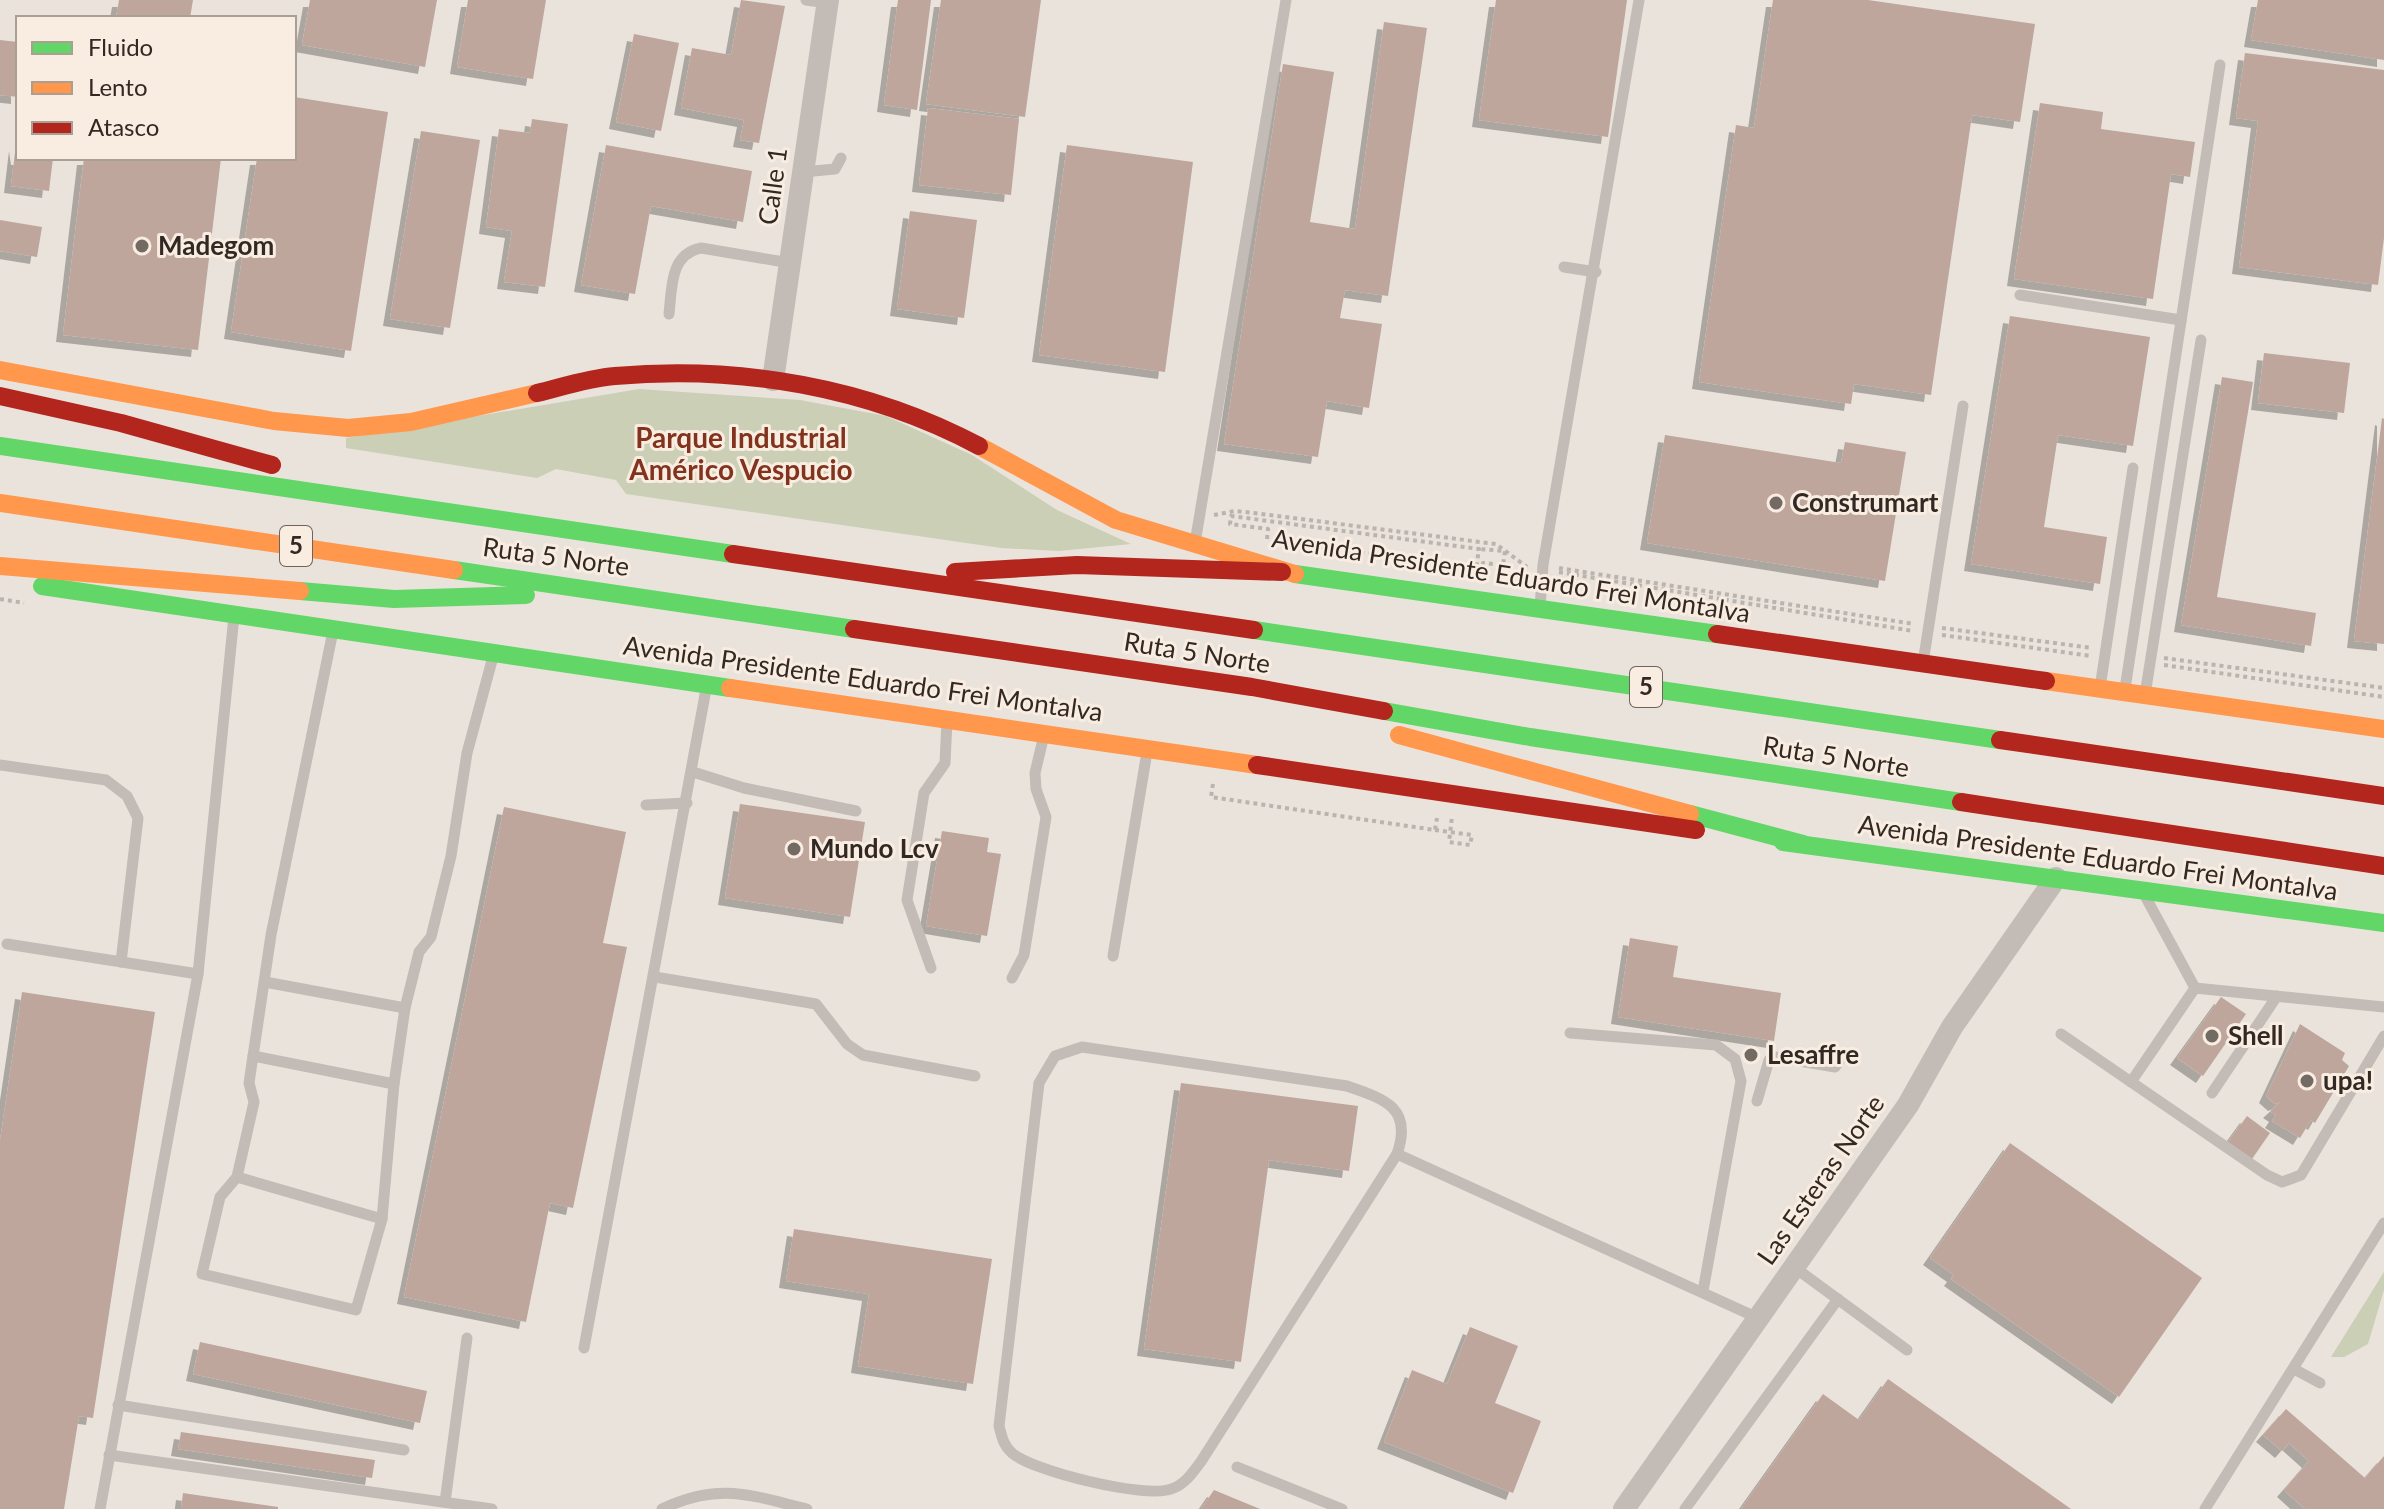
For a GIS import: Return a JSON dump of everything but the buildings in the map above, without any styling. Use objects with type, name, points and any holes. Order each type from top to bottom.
[{"type":"main road","name":"Avenida Presidente Eduardo Frei Montalva","points":[[0,370],[274,421],[348,428],[411,422],[612,376],[689,374],[773,380],[849,393],[932,421],[1090,508],[1195,547],[1282,572],[2384,729]]},
{"type":"main road","points":[[0,396],[167,435],[424,508]]},
{"type":"main road","name":"Ruta 5 Norte","points":[[0,446],[2384,796]]},
{"type":"main road","name":"Ruta 5 Norte","points":[[0,503],[1252,687],[1530,737],[2384,866]]},
{"type":"main road","points":[[0,566],[408,599],[488,598],[592,589]]},
{"type":"main road","points":[[909,579],[1003,566],[1282,572]]},
{"type":"main road","name":"Avenida Presidente Eduardo Frei Montalva","points":[[0,580],[1803,844],[2384,923]]},
{"type":"main road","points":[[1252,687],[1448,749],[1803,844]]},
{"type":"street","name":"Calle 1","points":[[773,380],[803,172],[821,1]]},
{"type":"street","name":"Las Esteras Norte","points":[[1624,1509],[1908,1105],[1952,1027],[2056,878]]},
{"type":"lane","points":[[1195,547],[1197,519],[1286,0]]},
{"type":"lane","points":[[1540,609],[1543,568],[1596,272],[1639,0]]},
{"type":"lane","points":[[2125,693],[2220,65]]},
{"type":"lane","points":[[803,172],[835,169],[841,158]]},
{"type":"lane","points":[[669,314],[675,271],[681,257],[689,251],[701,248],[790,263]]},
{"type":"lane","points":[[1564,267],[1596,272]]},
{"type":"lane","points":[[2020,295],[2181,320]]},
{"type":"lane","points":[[2144,695],[2201,340]]},
{"type":"lane","points":[[1923,663],[1963,406]]},
{"type":"lane","points":[[2100,689],[2133,468]]},
{"type":"lane","points":[[100,1509],[198,974],[234,613]]},
{"type":"lane","points":[[334,627],[265,982],[249,1083],[254,1102],[237,1177],[220,1197],[202,1274],[356,1310],[382,1219],[394,1084],[405,1008],[419,952],[431,937],[451,856],[470,739],[494,651]]},
{"type":"lane","points":[[584,1348],[693,772],[707,683]]},
{"type":"lane","points":[[931,968],[907,900],[924,793],[945,763],[947,719]]},
{"type":"lane","points":[[1012,978],[1024,955],[1046,817],[1036,789],[1035,773],[1044,733]]},
{"type":"lane","points":[[1113,956],[1148,748]]},
{"type":"lane","points":[[0,765],[106,780],[127,796],[138,818],[121,962]]},
{"type":"lane","points":[[693,772],[744,788],[856,811]]},
{"type":"lane","points":[[646,805],[687,803]]},
{"type":"lane","points":[[2142,890],[2195,988]]},
{"type":"lane","points":[[7,944],[198,974]]},
{"type":"lane","points":[[655,977],[816,1004],[847,1044],[863,1055],[975,1076]]},
{"type":"lane","points":[[265,982],[405,1008]]},
{"type":"lane","points":[[2195,988],[2384,1007]]},
{"type":"lane","points":[[2131,1082],[2195,988]]},
{"type":"lane","points":[[2212,1093],[2277,996]]},
{"type":"lane","points":[[1570,1033],[1716,1045],[1735,1059],[1741,1081],[1703,1291]]},
{"type":"lane","points":[[2061,1034],[2267,1175],[2282,1182],[2301,1175],[2384,1036]]},
{"type":"lane","points":[[1082,1047],[1347,1086],[1377,1096],[1399,1114],[1405,1132],[1397,1154],[1189,1477],[1172,1489],[1147,1493],[1032,1465],[1004,1444],[999,1426],[1039,1083],[1055,1056],[1082,1047]]},
{"type":"lane","points":[[253,1056],[394,1084]]},
{"type":"lane","points":[[1757,1101],[1769,1060],[1775,1057],[1835,1067],[1843,1056]]},
{"type":"lane","points":[[1397,1154],[1758,1318]]},
{"type":"lane","points":[[237,1177],[382,1219]]},
{"type":"lane","points":[[2205,1509],[2384,1223]]},
{"type":"lane","points":[[1794,1267],[1907,1350]]},
{"type":"lane","points":[[1685,1509],[1838,1299]]},
{"type":"lane","points":[[445,1502],[467,1338]]},
{"type":"lane","points":[[2294,1369],[2320,1383]]},
{"type":"lane","points":[[118,1405],[404,1450]]},
{"type":"lane","points":[[109,1455],[492,1509]]},
{"type":"lane","points":[[1237,1467],[1342,1509]]},
{"type":"lane","points":[[662,1509],[692,1495],[736,1492],[807,1509]]},
{"type":"path","points":[[1197,519],[1235,511],[1496,544],[1522,565],[1928,630],[2105,654]]},
{"type":"path","points":[[1261,528],[1268,529],[1267,539]]},
{"type":"path","points":[[1252,536],[1482,570],[1483,563],[1503,565],[1505,551],[1479,549]]},
{"type":"path","points":[[1928,630],[2105,654]]},
{"type":"path","points":[[2150,660],[2384,688]]},
{"type":"path","points":[[2150,660],[2384,697]]},
{"type":"path","points":[[1214,774],[1211,797],[1230,800]]},
{"type":"path","points":[[1435,830],[1447,832],[1459,834],[1472,835],[1470,845],[1449,842],[1451,826],[1453,811]]},
{"type":"green space","points":[[639,389],[800,400],[886,416],[972,455],[1057,510],[1131,544],[1059,551],[1001,548],[626,494],[616,480],[556,469],[537,478],[346,448],[346,438]]},
{"type":"green space","points":[[2384,1272],[2384,1290],[2368,1344],[2344,1357],[2331,1357]]},
{"type":"traffic: fast","points":[[0,446],[733,554]]},
{"type":"traffic: fast","points":[[454,570],[854,629]]},
{"type":"traffic: fast","points":[[1295,574],[1717,634]]},
{"type":"traffic: fast","points":[[42,586],[730,688]]},
{"type":"traffic: fast","points":[[300,591],[394,599],[526,595]]},
{"type":"traffic: fast","points":[[1254,630],[2000,740]]},
{"type":"traffic: fast","points":[[1384,711],[1530,737],[1961,802]]},
{"type":"traffic: fast","points":[[1690,814],[1803,844]]},
{"type":"traffic: fast","points":[[1783,842],[2384,923]]},
{"type":"traffic: slow","points":[[0,370],[274,421],[348,428],[411,422],[537,393]]},
{"type":"traffic: slow","points":[[979,446],[1116,520],[1295,574]]},
{"type":"traffic: slow","points":[[0,503],[454,570]]},
{"type":"traffic: slow","points":[[0,566],[300,591]]},
{"type":"traffic: slow","points":[[2046,681],[2384,729]]},
{"type":"traffic: slow","points":[[730,688],[1257,765]]},
{"type":"traffic: slow","points":[[1399,735],[1690,814]]},
{"type":"traffic: jam","points":[[537,393],[615,376],[662,373],[756,378],[848,395],[937,426],[979,446]]},
{"type":"traffic: jam","points":[[0,396],[121,423],[272,465]]},
{"type":"traffic: jam","points":[[733,554],[1254,630]]},
{"type":"traffic: jam","points":[[955,572],[1077,565],[1282,572]]},
{"type":"traffic: jam","points":[[854,629],[1252,687],[1384,711]]},
{"type":"traffic: jam","points":[[1717,634],[2046,681]]},
{"type":"traffic: jam","points":[[2000,740],[2384,796]]},
{"type":"traffic: jam","points":[[1257,765],[1696,830]]},
{"type":"traffic: jam","points":[[1961,802],[2384,866]]},
{"type":"place","name":"Madegom","points":[[142,246]]},
{"type":"place","name":"Construmart","points":[[1776,503]]},
{"type":"place","name":"Mundo Lcv","points":[[794,849]]},
{"type":"place","name":"Shell","points":[[2212,1036]]},
{"type":"place","name":"Lesaffre","points":[[1751,1055]]},
{"type":"place","name":"upa!","points":[[2307,1081]]},
{"type":"district","name":"Parque Industrial Américo Vespucio","points":[[741,454]]}]
